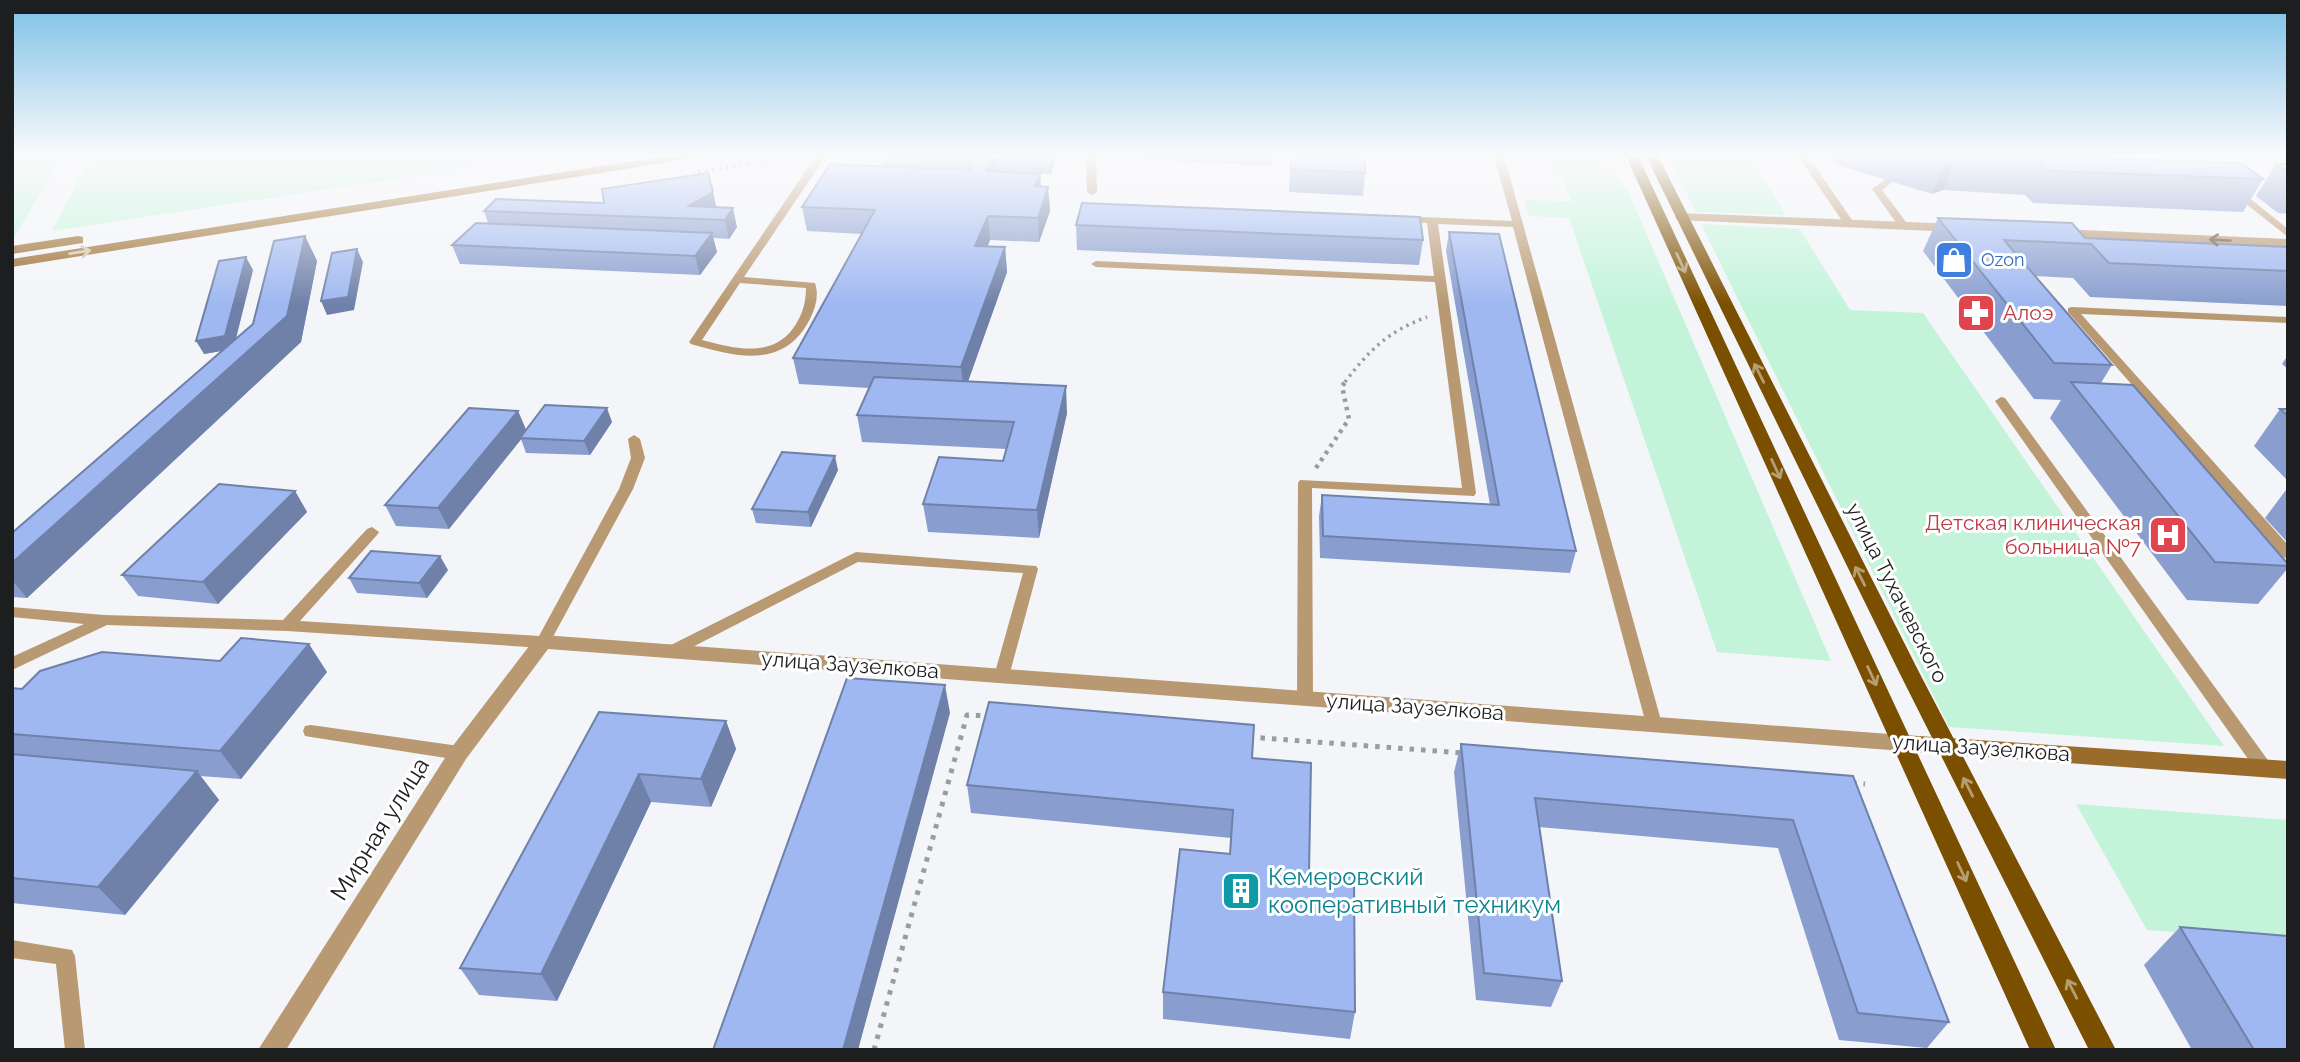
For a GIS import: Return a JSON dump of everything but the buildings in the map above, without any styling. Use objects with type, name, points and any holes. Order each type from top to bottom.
[{"type":"main road","points":[[12,250],[301,206]]},
{"type":"main road","points":[[12,263],[375,206]]},
{"type":"main road","points":[[1655,206],[2043,1050]]},
{"type":"main road","name":"улица Тухачевского","points":[[1676,206],[1947,746],[2104,1050]]},
{"type":"main road","name":"улица Заузелкова","points":[[1903,743],[2288,770]]},
{"type":"street","points":[[1681,217],[1968,229]]},
{"type":"street","points":[[2046,232],[2288,243]]},
{"type":"street","name":"улица Заузелкова","points":[[543,642],[1903,743]]},
{"type":"street","name":"Мирная улица","points":[[271,1050],[459,753],[543,642]]},
{"type":"lane","points":[[738,280],[811,285],[813,303],[798,331],[777,350],[738,354],[695,342],[788,206]]},
{"type":"lane","points":[[1513,206],[1654,724]]},
{"type":"lane","points":[[1837,206],[1849,223]]},
{"type":"lane","points":[[1889,206],[1904,226]]},
{"type":"lane","points":[[2253,206],[2288,234]]},
{"type":"lane","points":[[1391,219],[1518,224]]},
{"type":"lane","points":[[1305,699],[1306,483],[1469,493],[1432,220]]},
{"type":"lane","points":[[1096,264],[1440,279]]},
{"type":"lane","points":[[2288,320],[2072,310],[2288,554]]},
{"type":"lane","points":[[2001,401],[2264,768]]},
{"type":"lane","points":[[12,612],[105,620],[287,626],[543,642],[626,489],[638,458],[634,439]]},
{"type":"lane","points":[[287,626],[372,532]]},
{"type":"lane","points":[[672,651],[856,557],[1031,569],[1002,676]]},
{"type":"lane","points":[[12,664],[105,620]]},
{"type":"lane","points":[[311,731],[459,753]]},
{"type":"lane","points":[[12,950],[65,956],[75,1050]]},
{"type":"path","points":[[1306,483],[1349,419],[1342,386],[1360,362],[1397,328],[1444,311]]},
{"type":"path","points":[[874,1050],[967,715],[995,717]]},
{"type":"path","points":[[1246,737],[1466,754]]},
{"type":"path","points":[[1838,782],[1865,785]]},
{"type":"green space","points":[[12,206],[33,206],[12,241]]},
{"type":"green space","points":[[65,206],[220,206],[52,231]]},
{"type":"green space","points":[[1526,206],[1634,206],[1831,661],[1717,652],[1569,218],[1529,216]]},
{"type":"green space","points":[[1693,206],[1780,206],[1786,215],[1696,212]]},
{"type":"green space","points":[[1701,224],[1800,229],[1850,310],[1923,313],[2224,746],[1949,727]]},
{"type":"green space","points":[[2076,804],[2288,820],[2288,941],[2147,930]]},
{"type":"place","name":"Ozon","points":[[1954,260]]},
{"type":"place","name":"Алоэ","points":[[1976,313]]},
{"type":"place","name":"Детская клиническая больница №7","points":[[2168,535]]},
{"type":"place","name":"Кемеровский кооперативный техникум","points":[[1241,891]]}]
